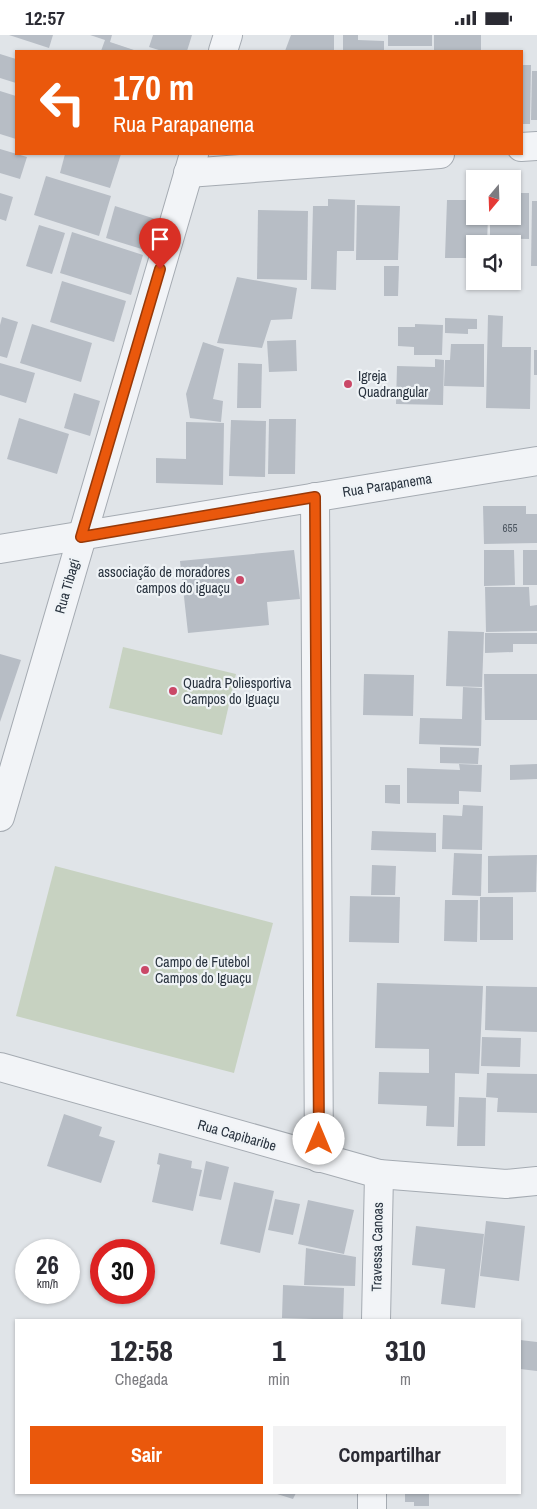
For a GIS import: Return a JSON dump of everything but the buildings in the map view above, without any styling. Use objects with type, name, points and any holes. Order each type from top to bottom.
[{"type":"street","points":[[223,50],[228,35]]},
{"type":"street","points":[[523,147],[537,146]]},
{"type":"street","points":[[191,163],[412,155]]},
{"type":"street","name":"Rua Tibagi","points":[[0,817],[191,163]]},
{"type":"street","name":"Rua Parapanema","points":[[0,549],[537,461]]},
{"type":"street","points":[[315,497],[319,1158]]},
{"type":"street","name":"Rua Capibaribe","points":[[0,1067],[379,1174],[506,1184],[537,1181]]},
{"type":"street","name":"Travessa Canoas","points":[[376,1319],[379,1174]]},
{"type":"street","points":[[372,1494],[372,1509]]},
{"type":"green space","name":"Quadra Poliesportiva Campos do Iguaçu","points":[[123,647],[236,674],[222,735],[109,708]]},
{"type":"green space","name":"Campo de Futebol Campos do Iguaçu","points":[[55,866],[273,923],[234,1073],[16,1016]]},
{"type":"place","name":"Igreja Quadrangular","points":[[348,384]]},
{"type":"place","name":"associação de moradores campos do iguaçu","points":[[240,580]]},
{"type":"place","name":"Quadra Poliesportiva Campos do Iguaçu","points":[[173,691]]},
{"type":"place","name":"Campo de Futebol Campos do Iguaçu","points":[[145,970]]},
{"type":"route","points":[[160,269],[81,537],[315,497],[319,1139]]}]
